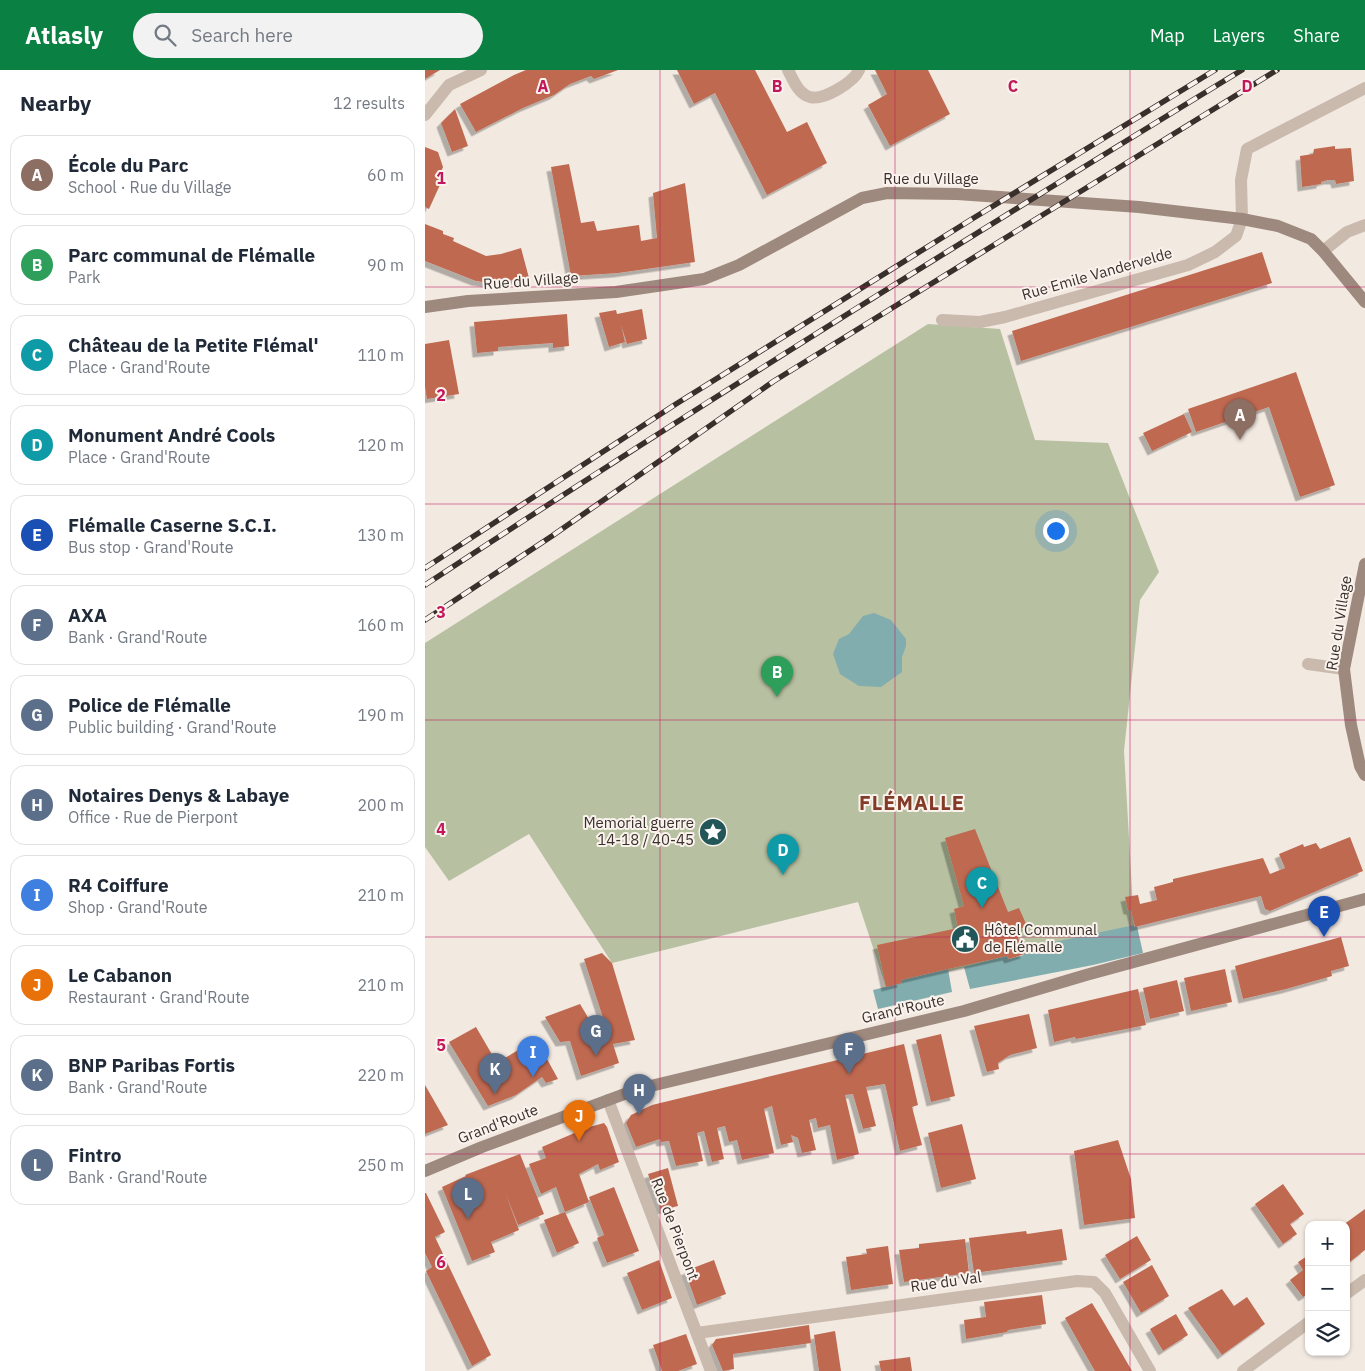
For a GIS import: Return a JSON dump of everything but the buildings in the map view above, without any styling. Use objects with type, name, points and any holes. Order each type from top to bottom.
[{"type":"street","points":[[425,115],[449,85],[481,70]]},
{"type":"street","points":[[788,70],[800,91],[809,97],[819,97],[835,91],[853,79],[859,70]]},
{"type":"street","points":[[1242,219],[1241,180],[1247,149],[1365,88]]},
{"type":"street","name":"Rue du Village","points":[[425,307],[468,301],[616,292],[703,279],[739,265],[862,198],[887,193],[957,194],[1120,206],[1242,219],[1278,226],[1311,238],[1365,302]]},
{"type":"street","name":"Rue Emile Vandervelde","points":[[942,320],[980,322],[1005,317],[1188,265],[1215,252],[1236,236],[1242,219]]},
{"type":"street","points":[[1323,251],[1347,232],[1365,225]]},
{"type":"street","name":"Rue du Village","points":[[1365,564],[1344,669],[1351,725],[1360,766],[1365,775]]},
{"type":"street","points":[[1308,664],[1344,669]]},
{"type":"street","name":"Grand'Route","points":[[425,1171],[481,1146],[638,1089],[964,1011],[1086,975],[1365,900]]},
{"type":"street","name":"Rue de Pierpont","points":[[608,1100],[711,1371]]},
{"type":"street","points":[[1350,1291],[1365,1280]]},
{"type":"street","name":"Rue du Val","points":[[697,1332],[1077,1281],[1094,1282],[1105,1293],[1150,1371]]},
{"type":"street","points":[[1243,1371],[1305,1325]]},
{"type":"green space","points":[[928,324],[1000,329],[1035,440],[1108,443],[1159,572],[1140,600],[1124,751],[1134,925],[886,987],[858,902],[612,963],[529,834],[449,881],[425,847],[425,643]]},
{"type":"water","points":[[874,613],[891,620],[906,639],[906,646],[902,657],[902,672],[881,687],[859,686],[840,674],[833,654],[839,639],[849,634],[863,616]]},
{"type":"water","points":[[1134,925],[1135,927],[1137,926],[1143,953],[1093,965],[970,989],[964,967],[1007,956],[1009,959],[1024,955],[1023,951],[1050,943]]},
{"type":"water","points":[[948,969],[952,992],[878,1009],[873,990],[901,983],[901,980]]},
{"type":"railway","points":[[425,568],[676,404],[1215,70]]},
{"type":"railway","points":[[425,585],[627,453],[831,324],[1242,70]]},
{"type":"railway","points":[[425,620],[552,536],[774,381],[1277,70]]},
{"type":"place","name":"École du Parc","points":[[1240,440]]},
{"type":"place","name":"Parc communal de Flémalle","points":[[777,697]]},
{"type":"place","name":"Memorial guerre 14-18 / 40-45","points":[[713,832]]},
{"type":"place","name":"Monument André Cools","points":[[783,875]]},
{"type":"place","name":"Château de la Petite Flémal'","points":[[982,908]]},
{"type":"place","name":"Flémalle Caserne S.C.I.","points":[[1324,937]]},
{"type":"place","name":"Hôtel Communal de Flémalle","points":[[965,939]]},
{"type":"place","name":"Police de Flémalle","points":[[596,1056]]},
{"type":"place","name":"AXA","points":[[849,1074]]},
{"type":"place","name":"R4 Coiffure","points":[[533,1077]]},
{"type":"place","name":"BNP Paribas Fortis","points":[[495,1094]]},
{"type":"place","name":"Notaires Denys & Labaye","points":[[639,1115]]},
{"type":"place","name":"Le Cabanon","points":[[579,1141]]},
{"type":"place","name":"Fintro","points":[[468,1219]]},
{"type":"district","name":"FLÉMALLE","points":[[912,803]]}]
